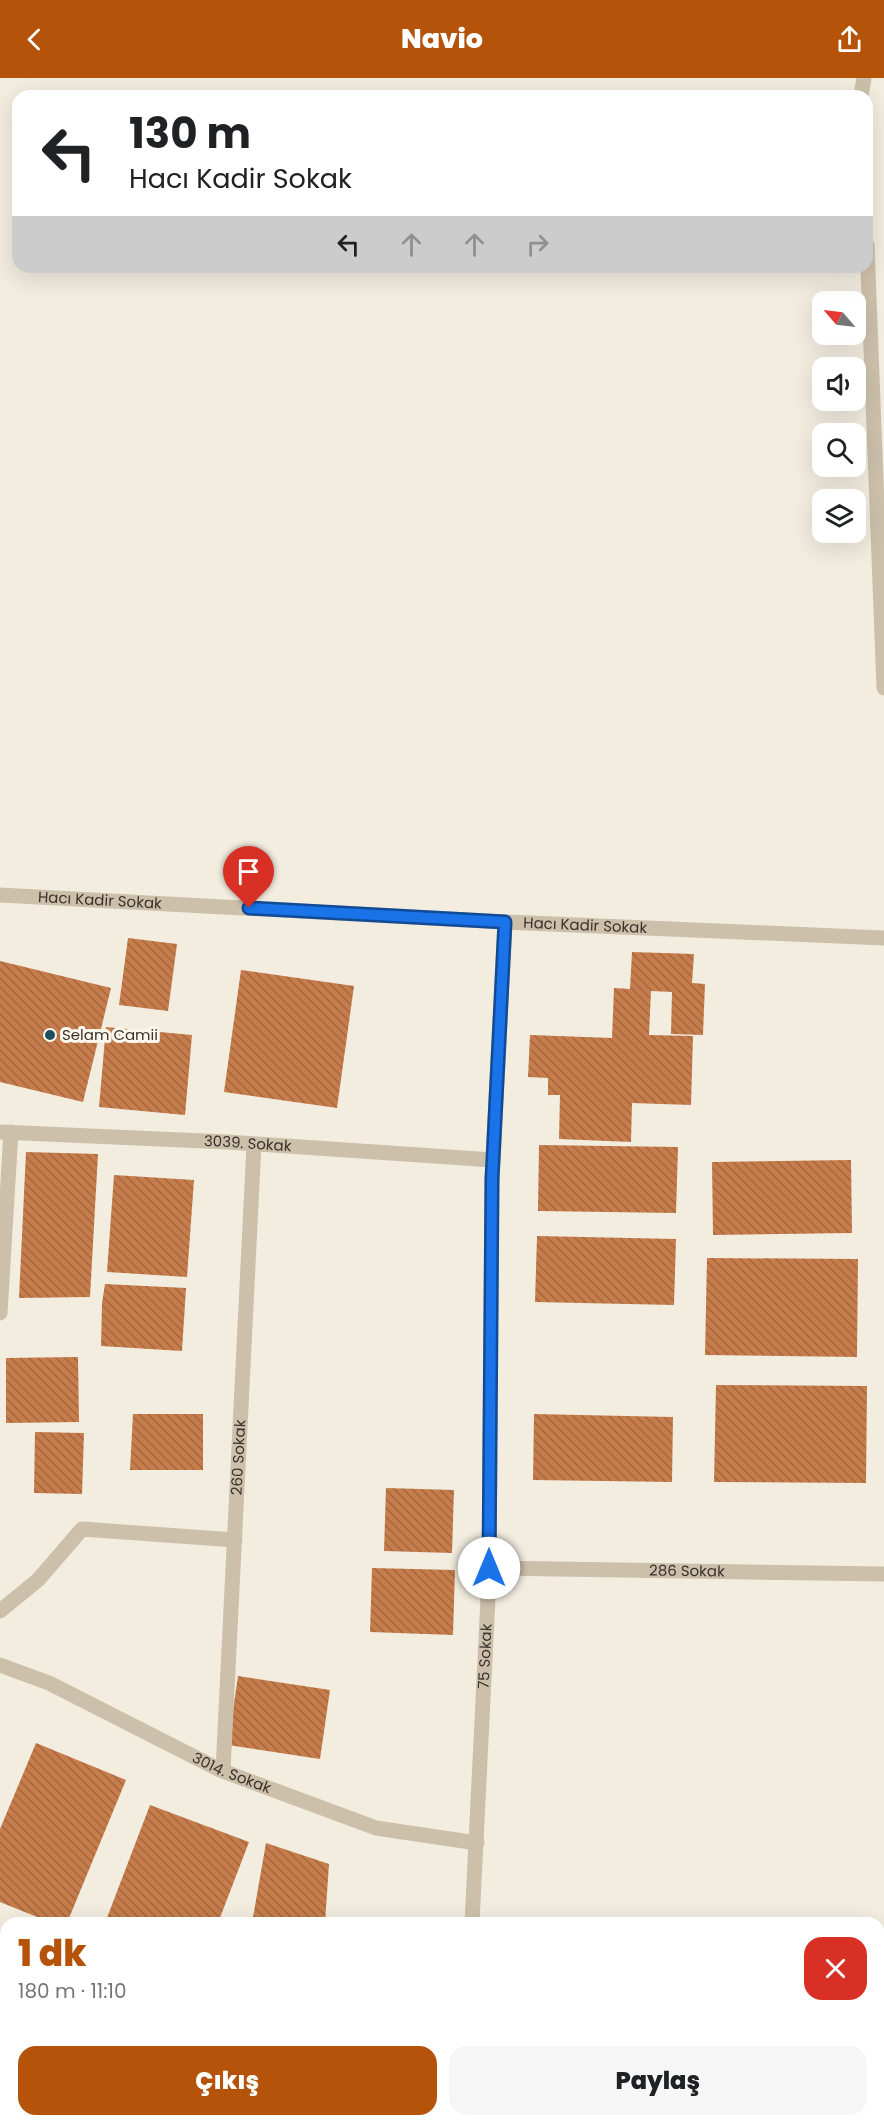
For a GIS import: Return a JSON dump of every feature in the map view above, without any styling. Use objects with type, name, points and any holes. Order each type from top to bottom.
[{"type":"street","points":[[868,273],[884,688]]},
{"type":"street","name":"Hacı Kadir Sokak","points":[[0,895],[505,922],[884,938]]},
{"type":"street","name":"75 Sokak","points":[[472,1917],[489,1568],[493,1160],[505,922]]},
{"type":"street","points":[[0,1313],[5,1132]]},
{"type":"street","name":"3039. Sokak","points":[[5,1132],[254,1144],[493,1160]]},
{"type":"street","name":"260 Sokak","points":[[223,1771],[254,1144]]},
{"type":"street","points":[[0,1611],[38,1580],[82,1529],[235,1539]]},
{"type":"street","name":"286 Sokak","points":[[489,1568],[884,1574]]},
{"type":"street","name":"3014. Sokak","points":[[0,1665],[49,1683],[223,1771],[376,1828],[477,1843]]},
{"type":"building","points":[[128,938],[177,944],[168,1011],[119,1005]]},
{"type":"building","points":[[632,952],[694,954],[692,983],[705,984],[703,1035],[671,1034],[672,992],[651,991],[649,1035],[693,1036],[691,1105],[632,1103],[631,1142],[559,1139],[560,1095],[548,1095],[548,1078],[528,1077],[530,1035],[612,1038],[614,988],[630,989]]},
{"type":"building","name":"Selam Camii","points":[[0,961],[111,988],[83,1102],[0,1082]]},
{"type":"building","points":[[241,970],[354,986],[337,1108],[224,1092]]},
{"type":"building","points":[[106,1027],[192,1035],[185,1115],[99,1107]]},
{"type":"building","points":[[539,1145],[678,1147],[676,1213],[538,1211]]},
{"type":"building","points":[[26,1152],[98,1154],[90,1297],[19,1298]]},
{"type":"building","points":[[851,1160],[852,1233],[713,1235],[712,1162]]},
{"type":"building","points":[[114,1175],[194,1180],[187,1277],[107,1272]]},
{"type":"building","points":[[537,1236],[676,1239],[674,1305],[535,1302]]},
{"type":"building","points":[[707,1258],[858,1259],[857,1357],[705,1355]]},
{"type":"building","points":[[105,1284],[186,1288],[182,1351],[101,1346]]},
{"type":"building","points":[[78,1357],[79,1422],[6,1423],[6,1358]]},
{"type":"building","points":[[716,1385],[867,1386],[866,1483],[714,1482]]},
{"type":"building","points":[[133,1414],[203,1414],[203,1470],[130,1470]]},
{"type":"building","points":[[534,1414],[673,1417],[672,1482],[533,1480]]},
{"type":"building","points":[[35,1432],[84,1433],[82,1494],[34,1493]]},
{"type":"building","points":[[386,1488],[454,1490],[452,1553],[384,1551]]},
{"type":"building","points":[[372,1568],[455,1570],[453,1635],[370,1632]]},
{"type":"building","points":[[238,1676],[330,1690],[320,1759],[228,1745]]},
{"type":"building","points":[[36,1743],[126,1780],[69,1917],[37,1917],[0,1902],[0,1829]]},
{"type":"building","points":[[150,1805],[249,1842],[220,1917],[107,1917]]},
{"type":"building","points":[[266,1843],[329,1864],[325,1917],[253,1917]]},
{"type":"place","name":"Selam Camii","points":[[50,1035]]},
{"type":"route","points":[[249,908],[505,922],[492,1179],[489,1568]]}]
